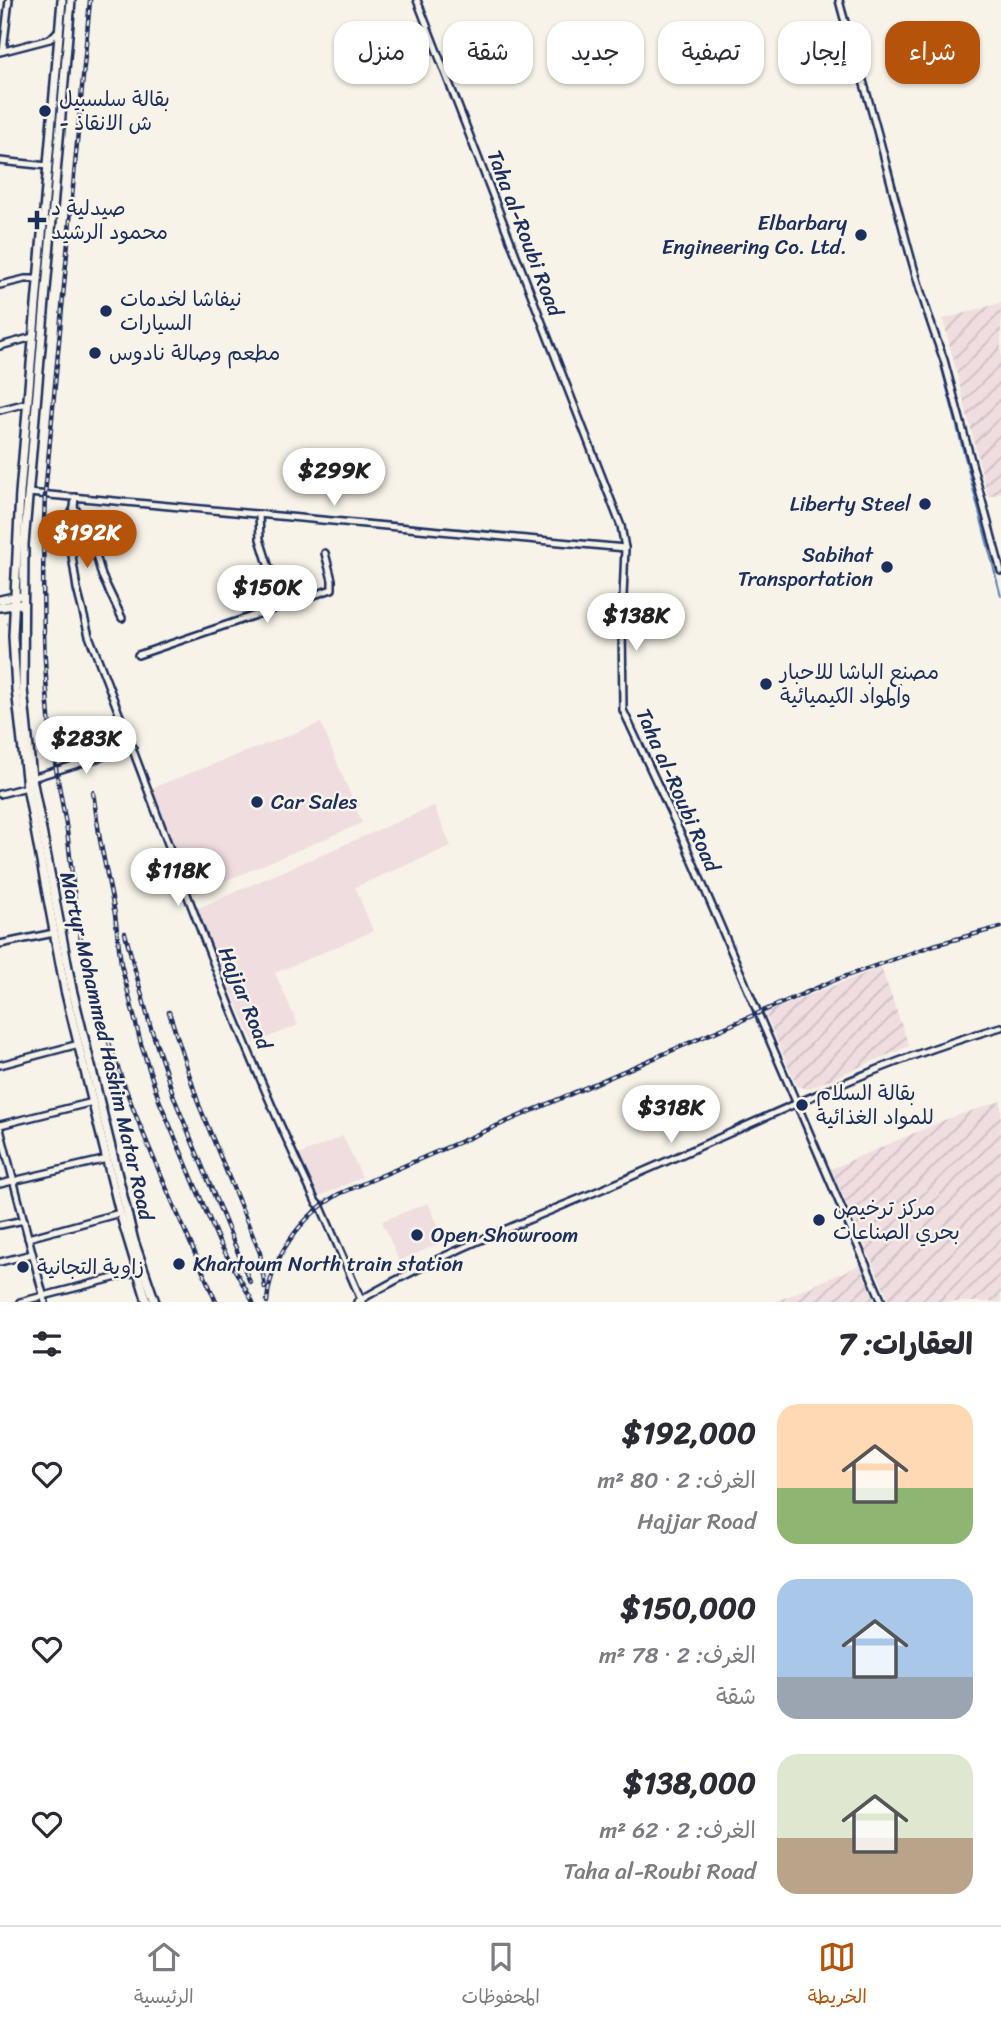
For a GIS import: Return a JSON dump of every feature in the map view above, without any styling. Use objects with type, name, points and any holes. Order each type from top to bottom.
[{"type":"main road","name":"Martyr Mohammed Hashim Matar Road","points":[[62,0],[58,89],[28,493],[19,600],[13,636],[16,690],[27,786],[54,933],[134,1241],[155,1302]]},
{"type":"main road","name":"Martyr Mohammed Hashim Matar Road","points":[[71,0],[48,166],[15,563],[32,778],[93,1102],[120,1213],[147,1302]]},
{"type":"main road","points":[[0,600],[19,600]]},
{"type":"main road","points":[[0,607],[19,600]]},
{"type":"street","points":[[9,0],[1,52],[50,39],[60,29]]},
{"type":"street","name":"Taha al-Roubi Road","points":[[417,0],[621,526],[625,548],[623,710],[684,841],[881,1302]]},
{"type":"street","points":[[839,0],[890,184],[944,360],[1001,572]]},
{"type":"street","points":[[0,161],[48,166]]},
{"type":"street","points":[[0,285],[38,279]]},
{"type":"street","points":[[0,346],[33,337]]},
{"type":"street","points":[[0,410],[27,403]]},
{"type":"street","points":[[28,493],[625,548]]},
{"type":"street","name":"Hajjar Road","points":[[75,498],[74,508],[67,522],[77,589],[89,636],[188,899],[281,1125],[316,1202],[321,1207],[360,1301]]},
{"type":"street","points":[[74,508],[86,520],[102,576],[122,618]]},
{"type":"street","points":[[259,514],[260,539],[270,571]]},
{"type":"street","points":[[138,655],[332,589],[325,553]]},
{"type":"street","points":[[32,778],[133,747]]},
{"type":"street","points":[[0,794],[27,786]]},
{"type":"street","points":[[0,943],[54,933]]},
{"type":"street","points":[[360,1301],[402,1277],[474,1244],[798,1104],[936,1046],[1001,1027]]},
{"type":"street","points":[[0,1065],[82,1043]]},
{"type":"street","points":[[44,1299],[0,1127],[93,1102]]},
{"type":"street","points":[[0,1185],[107,1159]]},
{"type":"street","points":[[28,1238],[120,1213]]},
{"type":"street","points":[[0,1225],[24,1220]]},
{"type":"street","points":[[0,1262],[32,1254]]},
{"type":"street","points":[[20,1302],[44,1299],[137,1272]]},
{"type":"shaded area","points":[[1001,303],[1001,493],[988,497],[943,319]]},
{"type":"shaded area","name":"Car Sales","points":[[321,723],[362,823],[187,897],[144,791]]},
{"type":"shaded area","name":"Car Sales","points":[[434,806],[451,846],[355,887],[373,931],[275,973],[298,1025],[254,1043],[196,909]]},
{"type":"shaded area","points":[[881,967],[909,1046],[808,1089],[797,1086],[765,1013]]},
{"type":"shaded area","points":[[1001,1101],[1001,1302],[890,1302],[831,1169],[947,1119]]},
{"type":"shaded area","points":[[343,1136],[362,1177],[318,1197],[299,1155]]},
{"type":"shaded area","points":[[428,1203],[445,1241],[399,1261],[382,1221]]},
{"type":"shaded area","points":[[860,1265],[875,1302],[775,1302]]},
{"type":"waterway","points":[[936,346],[1001,596]]},
{"type":"railway","points":[[90,0],[45,495],[43,606],[49,717],[80,938],[88,972],[129,1098],[216,1302]]},
{"type":"railway","points":[[93,792],[115,914],[121,964],[141,1044],[159,1100],[219,1242],[253,1302]]},
{"type":"railway","points":[[267,1302],[274,1270],[290,1240],[312,1214],[339,1194],[835,980],[934,945],[1001,927]]},
{"type":"railway","points":[[125,933],[150,1025],[175,1100],[250,1282]]},
{"type":"railway","points":[[169,1012],[199,1105],[260,1253],[265,1288]]},
{"type":"place","name":"بقالة سلسبيل - ش الانقاذ","points":[[45,111]]},
{"type":"place","name":"صيدلية د محمود الرشيد","points":[[37,220]]},
{"type":"place","name":"Elbarbary Engineering Co. Ltd.","points":[[861,235]]},
{"type":"place","name":"نيفاشا لخدمات السيارات","points":[[106,311]]},
{"type":"place","name":"مطعم وصالة نادوس","points":[[95,353]]},
{"type":"place","name":"Liberty Steel","points":[[925,504]]},
{"type":"place","name":"Sabihat Transportation","points":[[887,567]]},
{"type":"place","name":"مصنع الباشا للاحبار والمواد الكيميائية","points":[[766,684]]},
{"type":"place","name":"Car Sales","points":[[257,802]]},
{"type":"place","name":"بقالة السلام للمواد الغذائية","points":[[802,1105]]},
{"type":"place","name":"مركز ترخيص بحري الصناعات","points":[[819,1220]]},
{"type":"place","name":"Open Showroom","points":[[417,1235]]},
{"type":"place","name":"Khartoum North train station","points":[[179,1264]]},
{"type":"place","name":"زاوية التجانية","points":[[23,1267]]}]
